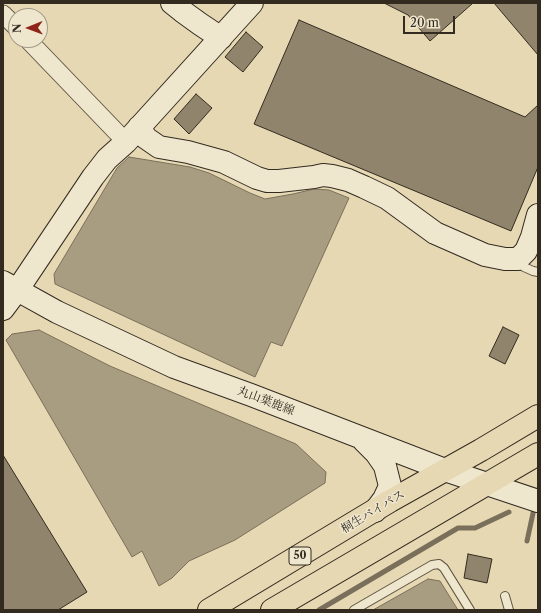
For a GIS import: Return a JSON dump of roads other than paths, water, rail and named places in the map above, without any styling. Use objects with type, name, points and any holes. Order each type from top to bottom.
[{"type":"highway","name":"桐生バイパス","points":[[210,610],[374,510],[538,416]]},
{"type":"highway","points":[[272,610],[538,454]]},
{"type":"street","points":[[172,3],[221,38]]},
{"type":"street","points":[[3,308],[10,285],[107,159],[132,134],[252,3]]},
{"type":"street","points":[[37,48],[132,134],[146,138],[159,147],[188,152],[224,162],[257,178],[267,181],[280,181],[324,175],[348,180],[387,198],[435,233],[486,255],[530,267]]},
{"type":"street","points":[[530,267],[526,251],[532,237],[538,215]]},
{"type":"street","name":"丸山葉鹿線","points":[[10,285],[57,312],[174,367],[445,470],[531,499]]},
{"type":"street","points":[[361,438],[376,453],[385,466],[388,474],[390,486],[384,499],[374,510]]},
{"type":"lane","points":[[354,610],[432,565],[439,564],[444,568],[470,610]]},
{"type":"lane","points":[[505,596],[509,610]]},
{"type":"waterway","points":[[527,541],[535,504]]},
{"type":"waterway","points":[[319,610],[458,528],[475,528],[509,512]]}]
